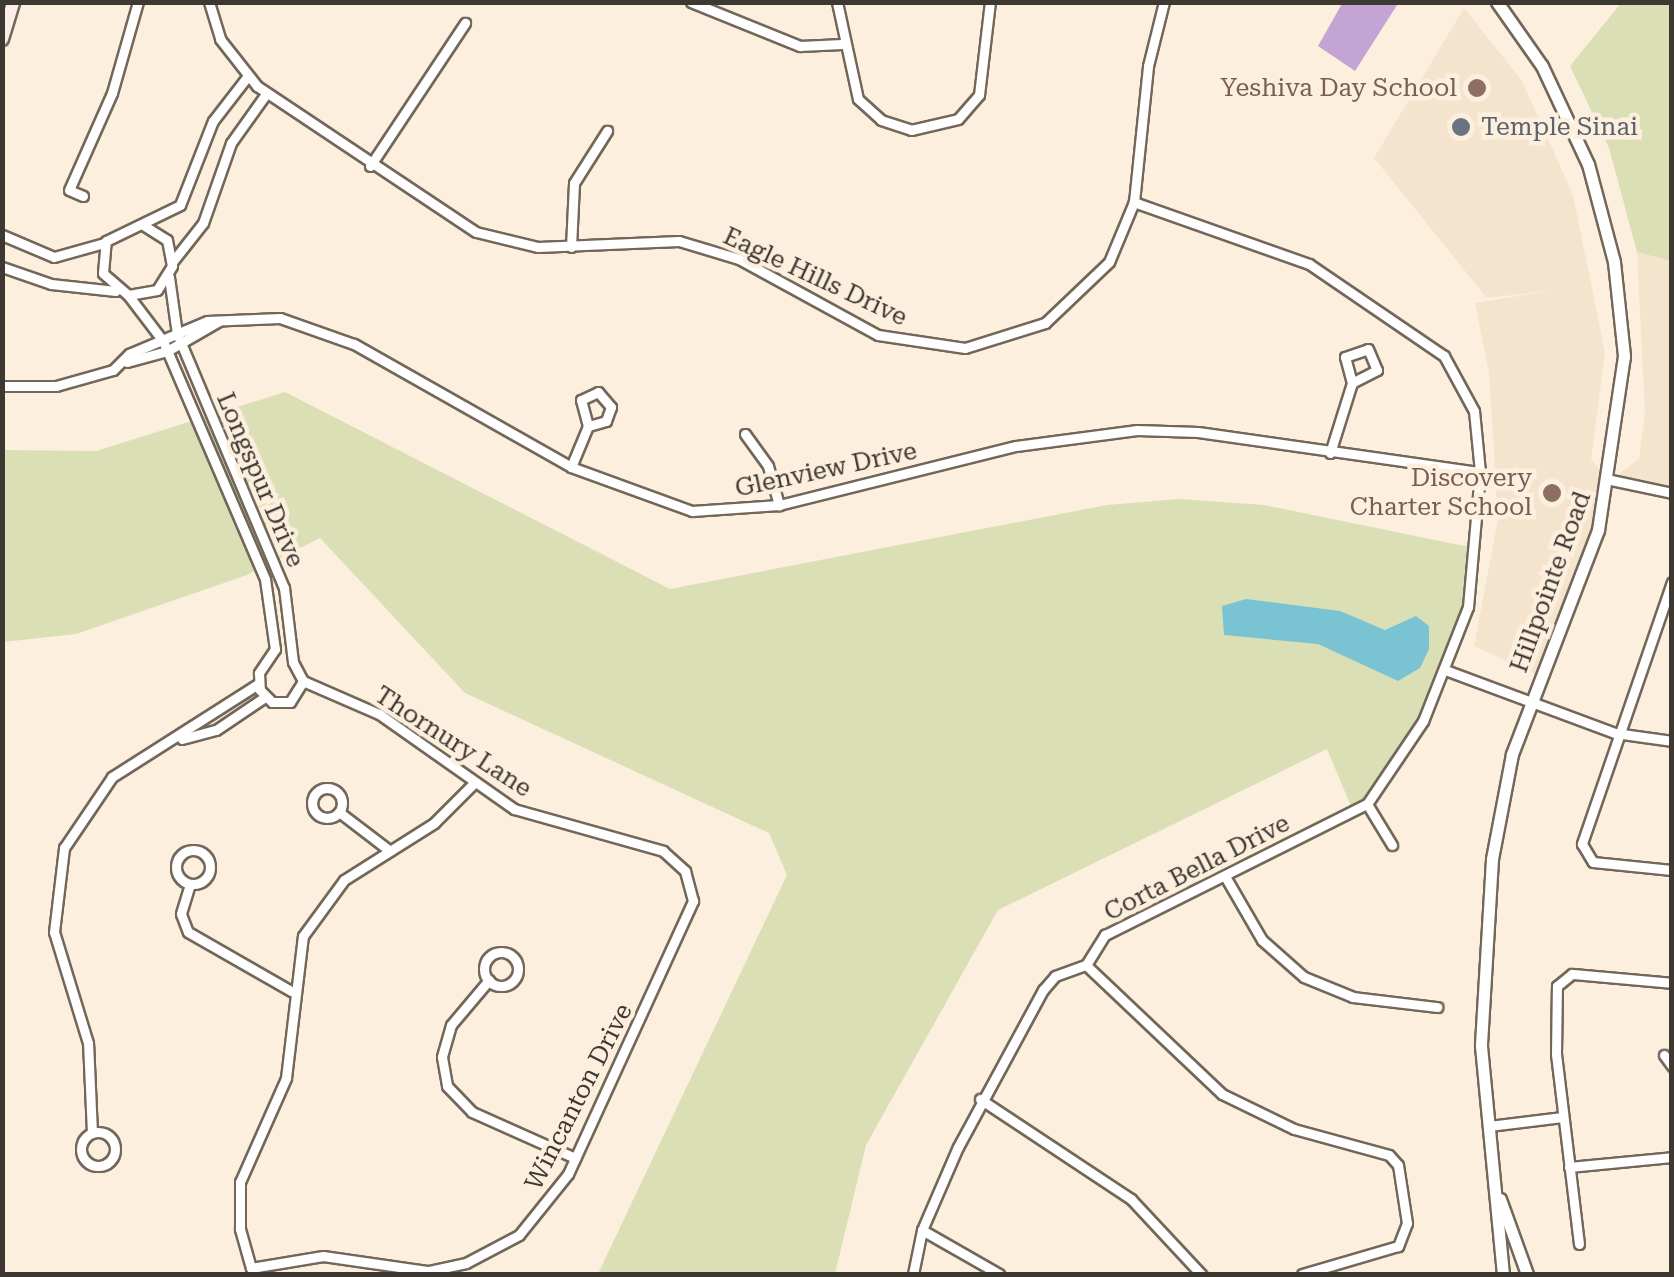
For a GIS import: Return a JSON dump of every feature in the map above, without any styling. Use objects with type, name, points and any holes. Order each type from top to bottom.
[{"type":"main road","points":[[2,39],[13,2]]},
{"type":"street","points":[[83,196],[69,190],[112,93],[138,2]]},
{"type":"street","name":"Eagle Hills Drive","points":[[209,2],[220,40],[247,77],[266,94],[370,166],[476,232],[571,247],[638,238],[720,252],[878,335],[965,348],[1046,323],[1080,297],[1109,262],[1134,202],[1148,66],[1164,2]]},
{"type":"street","points":[[690,2],[774,40],[842,44]]},
{"type":"street","points":[[836,2],[850,84],[869,112],[911,130],[944,126],[970,108],[984,80],[990,2]]},
{"type":"street","name":"Hillpointe Road","points":[[1497,2],[1567,114],[1606,226],[1624,335],[1611,480],[1531,704],[1500,806],[1482,939],[1488,1126],[1500,1199],[1503,1274]]},
{"type":"street","points":[[370,166],[465,24]]},
{"type":"street","points":[[2,236],[54,258],[106,242],[122,228],[143,225],[185,198],[212,121],[247,77]]},
{"type":"street","points":[[2,266],[51,284],[124,294],[152,293],[168,277],[173,261],[204,222],[231,143],[266,94]]},
{"type":"street","points":[[571,247],[574,183],[607,132]]},
{"type":"street","points":[[1134,202],[1308,264],[1422,338],[1461,380],[1474,411],[1480,472],[1479,550],[1448,671],[1366,804],[1392,845]]},
{"type":"street","points":[[143,225],[166,240],[173,261]]},
{"type":"street","points":[[106,242],[102,267],[124,294]]},
{"type":"street","name":"Longspur Drive","points":[[168,277],[179,340],[278,569],[293,662],[304,680]]},
{"type":"street","name":"Longspur Drive","points":[[124,294],[165,346],[265,579],[275,648],[258,684]]},
{"type":"street","name":"Glenview Drive","points":[[2,386],[56,386],[127,362],[220,322],[318,326],[570,467],[692,511],[779,504],[1016,446],[1137,430],[1480,472]]},
{"type":"street","points":[[1330,453],[1352,383],[1345,358],[1368,348],[1377,370],[1352,383]]},
{"type":"street","points":[[570,467],[588,426]]},
{"type":"street","points":[[745,434],[768,466],[779,504]]},
{"type":"street","points":[[1611,480],[1672,493]]},
{"type":"street","points":[[1672,582],[1614,733],[1584,857],[1672,870]]},
{"type":"street","points":[[1448,671],[1614,733],[1672,741]]},
{"type":"street","points":[[174,740],[216,730],[265,697],[290,702],[304,680]]},
{"type":"street","name":"Thornury Lane","points":[[304,680],[379,714],[474,782],[534,818],[663,851],[688,877]]},
{"type":"street","points":[[92,1133],[88,1043],[54,932],[58,868],[97,792],[128,764],[174,740],[258,684],[265,697]]},
{"type":"street","points":[[190,884],[181,914],[188,932],[291,991],[297,953],[320,906],[390,851],[434,824],[474,782]]},
{"type":"street","name":"Corta Bella Drive","points":[[913,1274],[922,1230],[980,1100],[1043,990],[1055,976],[1086,966],[1105,935],[1226,878],[1366,804]]},
{"type":"street","points":[[339,812],[390,851]]},
{"type":"street","name":"Wincanton Drive","points":[[291,991],[286,1078],[240,1182],[240,1230],[251,1268],[305,1256],[407,1272],[470,1262],[534,1222],[574,1158],[691,913],[688,877]]},
{"type":"street","points":[[1226,878],[1262,940],[1304,977],[1354,997],[1437,1007]]},
{"type":"street","points":[[1086,966],[1222,1094],[1294,1129],[1393,1158],[1404,1237],[1302,1274]]},
{"type":"street","points":[[1580,1244],[1562,1117],[1562,980],[1572,974],[1672,982]]},
{"type":"street","points":[[489,980],[451,1025],[442,1058],[447,1086],[472,1112],[574,1158]]},
{"type":"street","points":[[1664,1055],[1672,1066]]},
{"type":"street","points":[[980,1100],[1131,1199],[1201,1274]]},
{"type":"street","points":[[1488,1126],[1562,1117]]},
{"type":"street","points":[[1570,1168],[1672,1157]]},
{"type":"street","name":"Hillpointe Road","points":[[1500,1199],[1527,1274]]},
{"type":"street","points":[[922,1230],[998,1274]]},
{"type":"street","points":[[470,1262],[474,1274]]},
{"type":"shaded area","points":[[1464,8],[1522,81],[1573,195],[1605,353],[1591,460],[1611,480],[1542,677],[1474,646],[1498,519],[1489,372],[1475,303],[1555,290],[1487,298],[1374,158]]},
{"type":"shaded area","points":[[1637,252],[1671,261],[1671,493],[1611,480],[1639,459],[1645,413]]},
{"type":"green space","points":[[1621,3],[1671,3],[1671,261],[1637,252],[1609,148],[1570,66]]},
{"type":"green space","points":[[285,392],[670,589],[1107,505],[1179,499],[1264,505],[1479,549],[1448,671],[1378,791],[1353,811],[1327,749],[998,910],[866,1145],[835,1274],[598,1274],[787,875],[769,833],[465,693],[320,538],[247,575],[76,634],[3,642],[3,450],[96,451]]},
{"type":"water","points":[[1246,599],[1340,611],[1385,630],[1416,616],[1429,626],[1429,649],[1420,668],[1398,681],[1318,644],[1224,635],[1222,606]]},
{"type":"building","points":[[1343,2],[1399,2],[1355,71],[1318,46]]},
{"type":"place","name":"Yeshiva Day School","points":[[1477,88]]},
{"type":"place","name":"Temple Sinai","points":[[1461,127]]},
{"type":"place","name":"Discovery Charter School","points":[[1552,493]]}]
